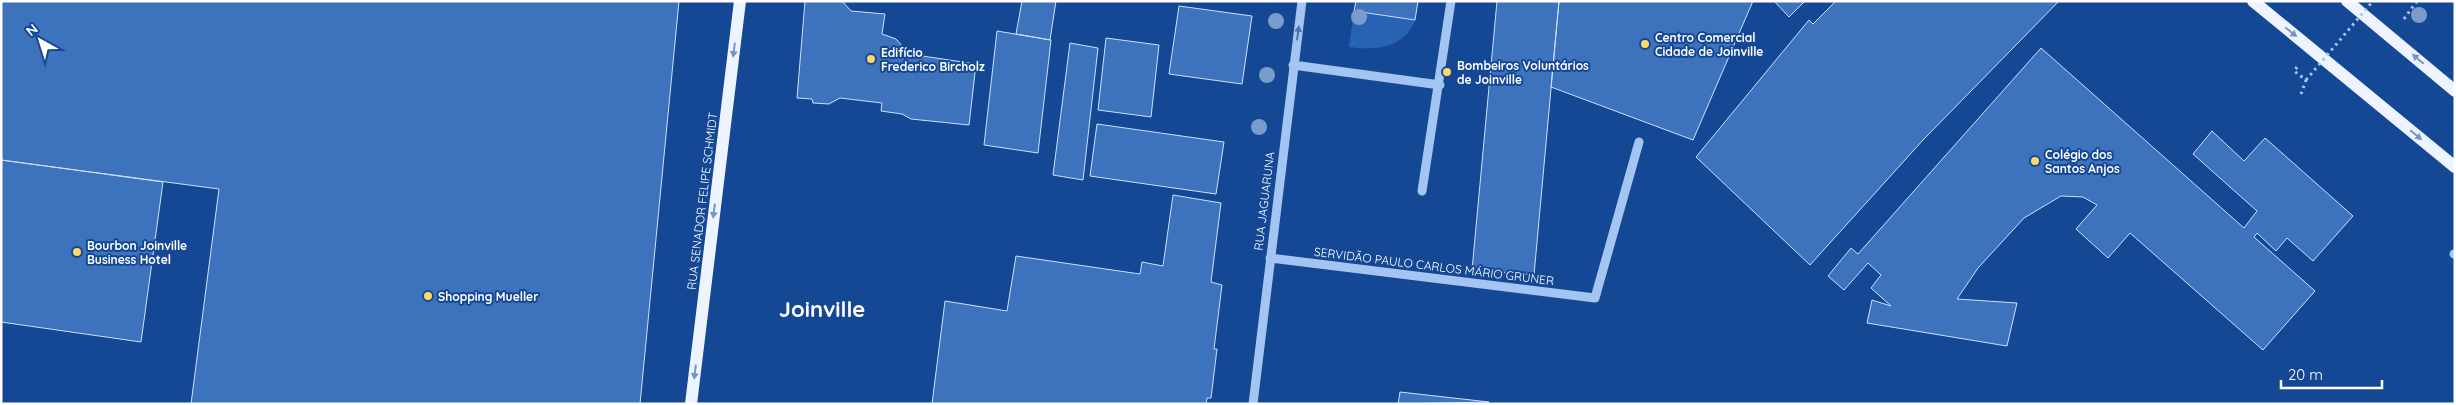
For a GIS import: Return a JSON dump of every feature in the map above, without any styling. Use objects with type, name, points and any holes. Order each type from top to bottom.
[{"type":"main road","name":"RUA SENADOR FELIPE SCHMIDT","points":[[691,404],[740,1]]},
{"type":"main road","points":[[2253,1],[2455,167]]},
{"type":"main road","points":[[2347,1],[2455,91]]},
{"type":"street","name":"RUA JAGUARUNA","points":[[1253,404],[1302,1]]},
{"type":"street","points":[[1422,191],[1440,85],[1451,1]]},
{"type":"street","points":[[1293,65],[1440,85]]},
{"type":"street","name":"SERVIDÃO PAULO CARLOS MÁRIO GRUNER","points":[[1270,258],[1595,298],[1639,142]]},
{"type":"path","points":[[2301,94],[2306,80],[2373,1]]},
{"type":"shaded area","points":[[1354,11],[1415,20],[1404,37],[1388,46],[1379,48],[1349,47]]},
{"type":"building","name":"Shopping Mueller","points":[[1,1],[679,1],[640,404],[191,404],[219,189],[1,160]]},
{"type":"building","name":"Edifício Frederico Bircholz","points":[[805,1],[837,1],[843,2],[851,11],[885,14],[882,34],[896,39],[909,54],[976,64],[969,125],[911,119],[902,114],[881,111],[882,103],[840,98],[829,104],[813,103],[812,99],[797,98]]},
{"type":"building","points":[[1022,1],[1056,1],[1050,40],[1016,34]]},
{"type":"building","points":[[1356,1],[1418,1],[1415,20],[1354,11]]},
{"type":"building","points":[[1497,1],[1559,1],[1534,275],[1472,270]]},
{"type":"building","name":"Centro Comercial Cidade de Joinville","points":[[1559,1],[1753,1],[1693,140],[1551,87]]},
{"type":"building","name":"Centro Comercial Cidade de Joinville","points":[[1774,1],[1805,1],[1789,17]]},
{"type":"building","points":[[1836,1],[2059,1],[1923,140],[1810,265],[1696,157],[1809,20],[1813,24]]},
{"type":"building","points":[[1179,6],[1252,16],[1242,84],[1169,74]]},
{"type":"building","points":[[997,31],[1051,40],[1038,153],[984,145]]},
{"type":"building","points":[[1106,38],[1159,45],[1151,117],[1098,110]]},
{"type":"building","points":[[1070,43],[1098,48],[1083,180],[1053,175]]},
{"type":"building","points":[[2041,48],[2244,228],[2257,211],[2193,154],[2212,131],[2244,161],[2265,138],[2353,216],[2313,261],[2287,238],[2276,251],[2257,233],[2254,237],[2315,291],[2263,350],[2130,233],[2108,258],[2076,229],[2097,205],[2083,197],[2061,196],[2024,218],[1978,268],[1957,299],[2017,303],[2007,346],[1867,323],[1872,300],[1891,306],[1871,288],[1881,275],[1868,263],[1844,290],[1828,276],[1851,248],[1858,254]]},
{"type":"building","points":[[1097,124],[1224,142],[1216,194],[1090,176]]},
{"type":"building","name":"Bourbon Joinville Business Hotel","points":[[1,160],[163,182],[141,342],[1,322]]},
{"type":"building","points":[[1173,195],[1221,203],[1211,282],[1222,285],[1214,349],[1217,349],[1211,398],[1207,398],[1206,404],[932,404],[945,301],[1007,311],[1016,256],[1140,274],[1142,262],[1163,266]]},
{"type":"building","points":[[1400,392],[1489,402],[1398,404]]},
{"type":"place","name":"Centro Comercial Cidade de Joinville","points":[[1645,44]]},
{"type":"place","name":"Edifício Frederico Bircholz","points":[[871,59]]},
{"type":"place","name":"Bombeiros Voluntários de Joinville","points":[[1447,72]]},
{"type":"place","name":"Colégio dos Santos Anjos","points":[[2035,161]]},
{"type":"place","name":"Bourbon Joinville Business Hotel","points":[[77,252]]},
{"type":"place","name":"Shopping Mueller","points":[[428,296]]},
{"type":"district","name":"Joinville","points":[[822,309]]}]
